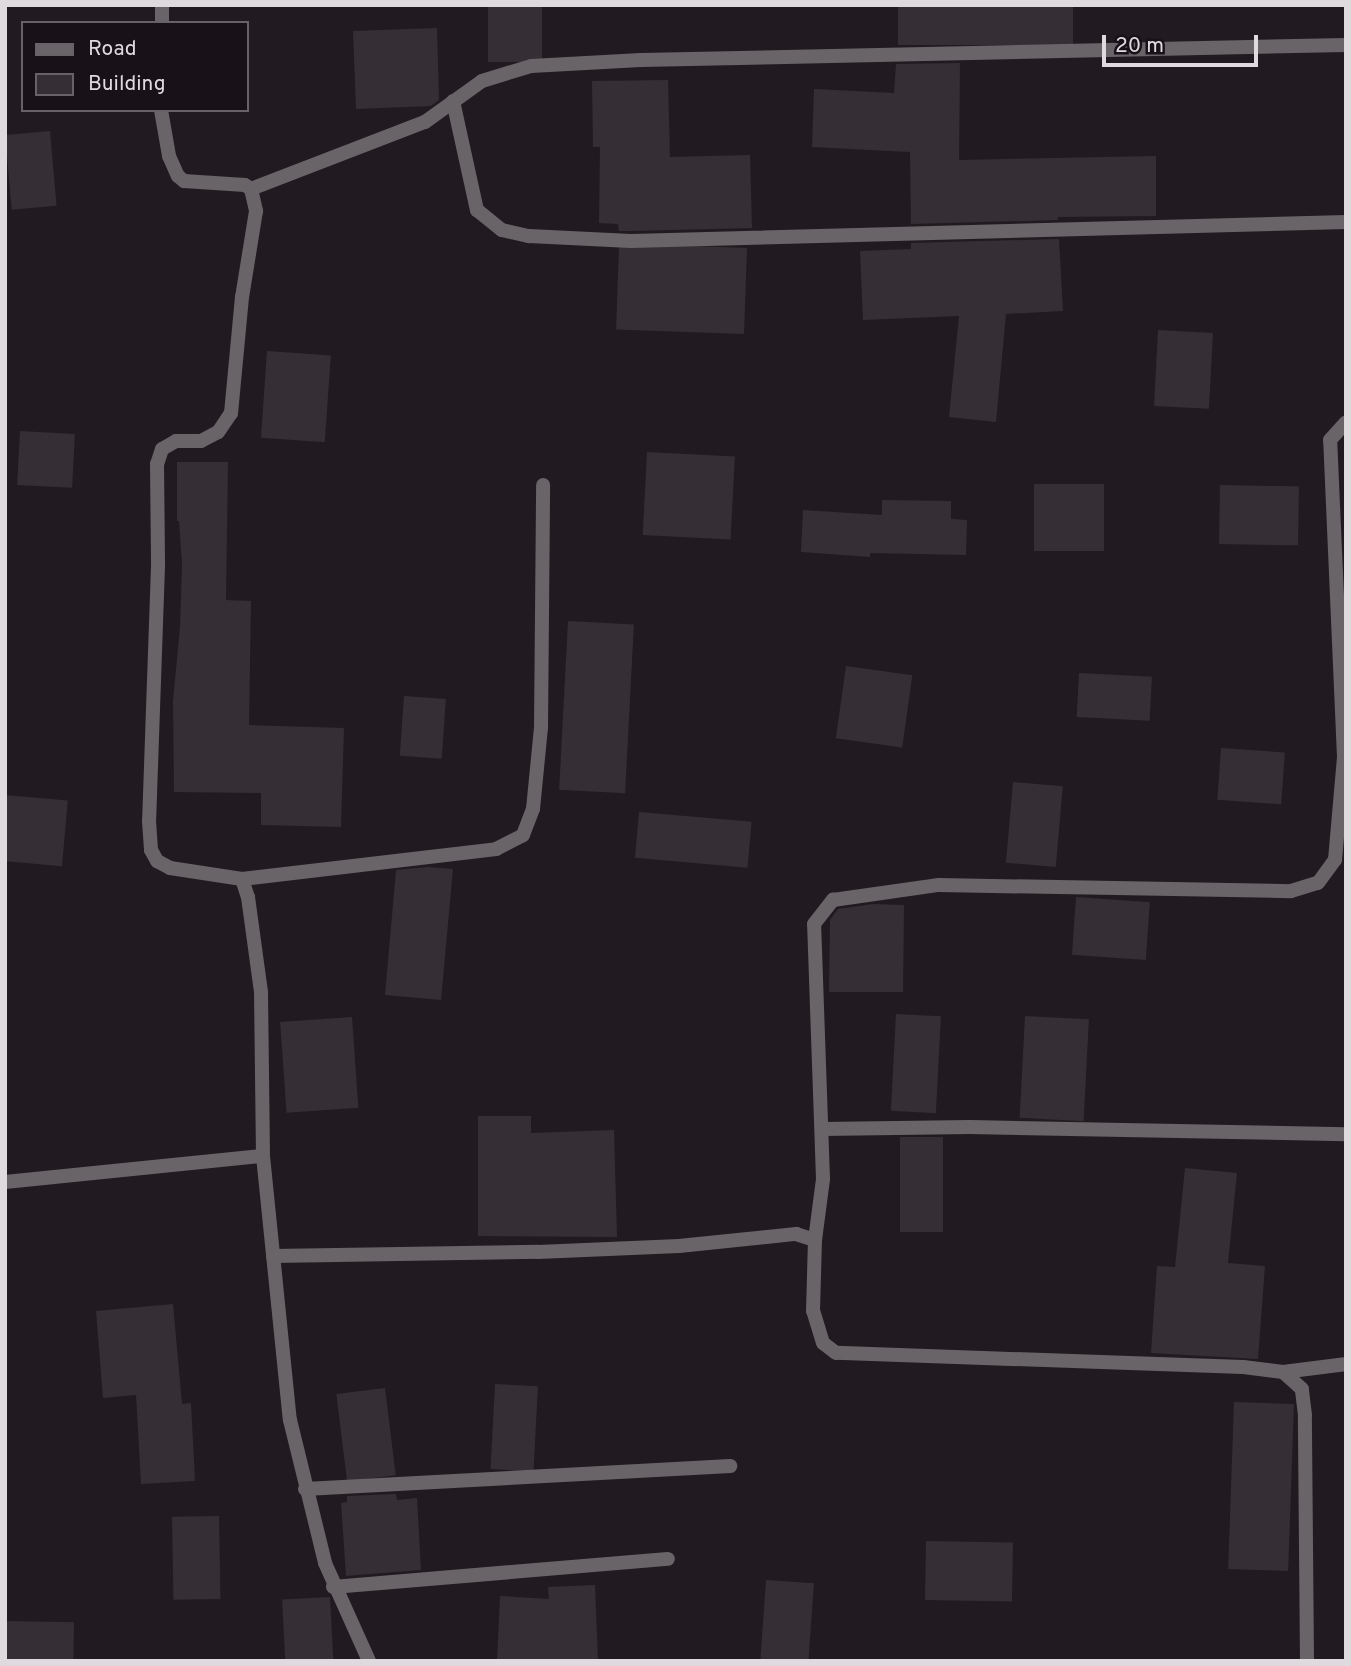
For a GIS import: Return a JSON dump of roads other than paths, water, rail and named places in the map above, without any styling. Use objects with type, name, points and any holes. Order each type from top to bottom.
[{"type":"street","points":[[161,112],[173,166],[184,181],[237,182],[251,189],[425,122],[482,81],[531,66],[641,60],[1346,45]]},
{"type":"street","points":[[453,101],[477,210],[502,230],[529,236],[631,241],[1346,222]]},
{"type":"street","points":[[251,189],[256,211],[242,298],[231,413],[218,432],[201,441],[176,441],[162,449],[158,464],[158,566],[149,821],[151,850],[157,861],[170,868],[242,879],[496,849],[523,835],[533,809],[541,729],[543,485]]},
{"type":"street","points":[[1346,422],[1330,440],[1344,757],[1335,860],[1318,883],[1291,891],[939,885],[833,900],[814,924],[822,1179],[815,1240],[813,1311],[823,1343],[836,1353],[1244,1367],[1283,1372],[1346,1364]]},
{"type":"street","points":[[242,879],[248,897],[261,992],[262,1156],[290,1420],[305,1489],[333,1587],[369,1661]]},
{"type":"street","points":[[822,1129],[970,1126],[1346,1134]]},
{"type":"street","points":[[5,1182],[262,1156]]},
{"type":"street","points":[[272,1256],[551,1252],[679,1246],[796,1234],[815,1240]]},
{"type":"street","points":[[1283,1372],[1302,1389],[1306,1415],[1307,1661]]},
{"type":"street","points":[[305,1489],[730,1465]]},
{"type":"street","points":[[333,1587],[668,1559]]}]
